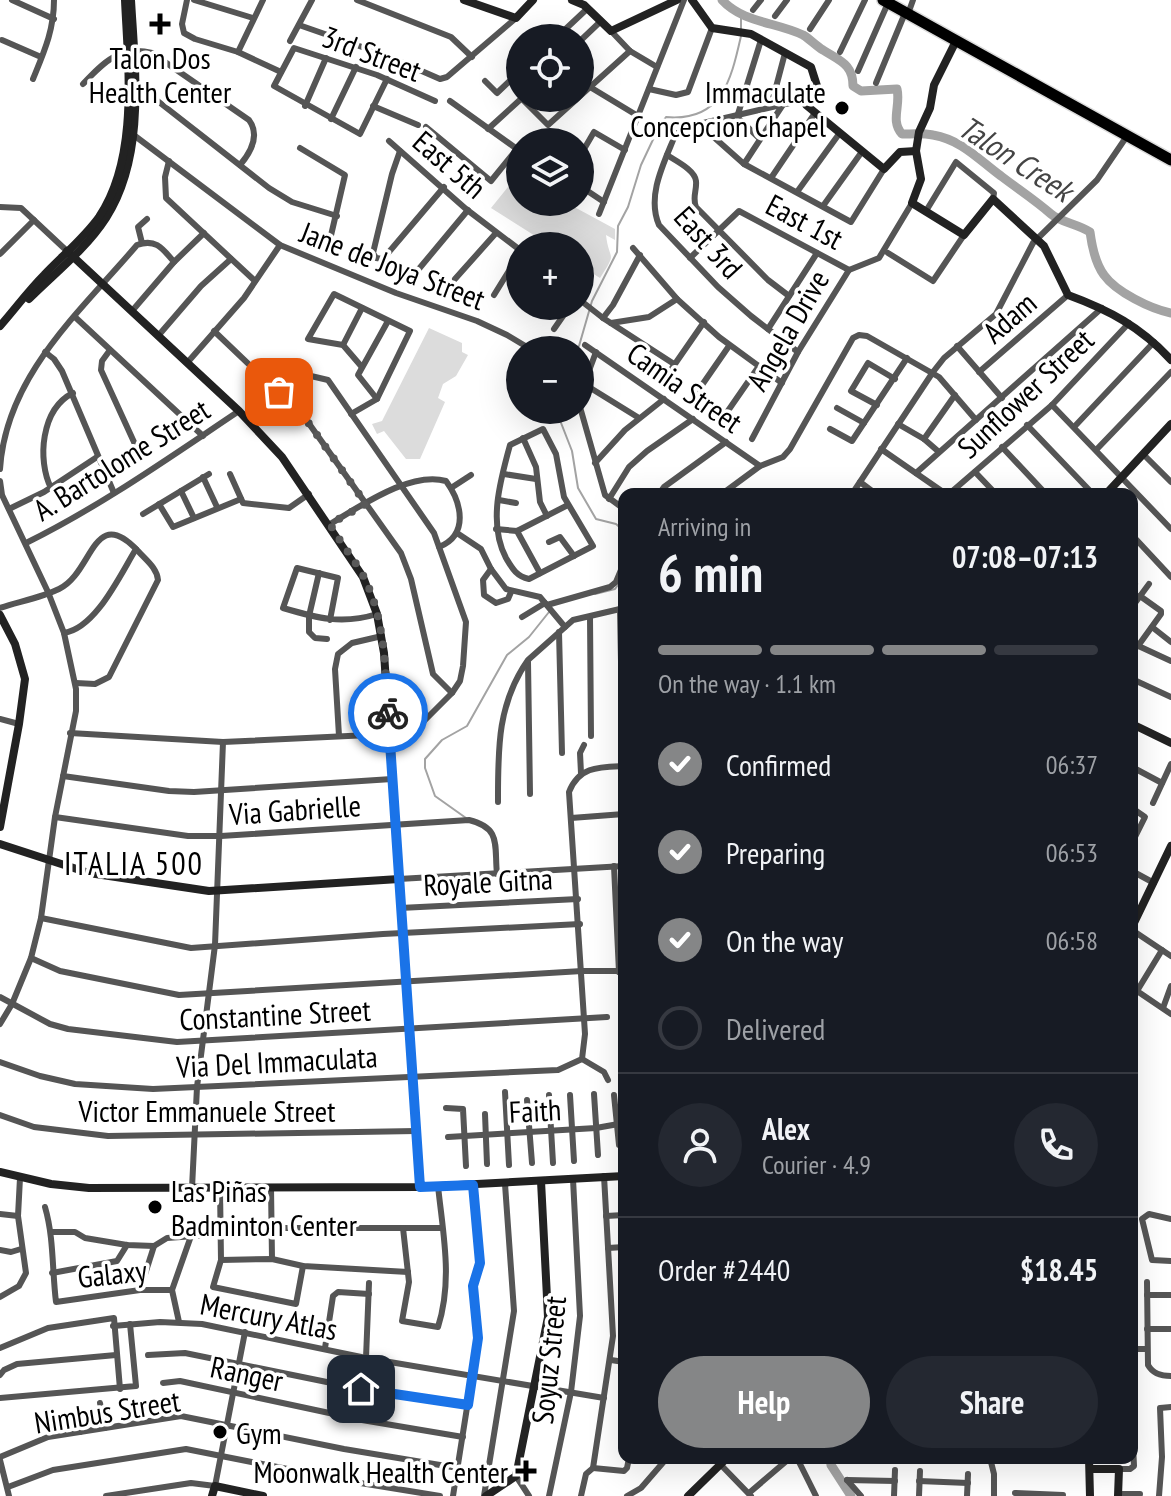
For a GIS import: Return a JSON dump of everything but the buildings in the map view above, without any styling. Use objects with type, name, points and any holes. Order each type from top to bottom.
[{"type":"highway","points":[[886,1],[1171,160]]},
{"type":"street","points":[[12,0],[54,19]]},
{"type":"street","points":[[33,79],[49,42],[54,0]]},
{"type":"street","points":[[125,0],[131,50]]},
{"type":"street","points":[[0,326],[107,217],[125,170],[132,87],[131,0]]},
{"type":"street","points":[[187,0],[182,24],[184,33],[238,52],[281,72]]},
{"type":"street","points":[[194,0],[253,18]]},
{"type":"street","points":[[238,52],[263,0]]},
{"type":"street","points":[[312,0],[275,88],[359,134],[387,79]]},
{"type":"street","points":[[357,0],[451,37],[472,57]]},
{"type":"street","points":[[464,0],[516,18]]},
{"type":"street","points":[[299,25],[385,55],[440,79],[472,57],[533,0]]},
{"type":"street","points":[[572,0],[586,6],[630,51],[657,67]]},
{"type":"street","points":[[611,31],[677,0]]},
{"type":"street","points":[[599,214],[684,0]]},
{"type":"street","points":[[692,0],[712,28],[759,39],[811,67],[818,89],[815,95],[807,99],[699,124],[744,164],[851,222],[884,169],[900,152],[916,151]]},
{"type":"street","points":[[753,10],[761,0]]},
{"type":"street","points":[[775,16],[787,0]]},
{"type":"street","points":[[810,29],[829,0]]},
{"type":"street","points":[[840,52],[865,0]]},
{"type":"street","points":[[876,83],[913,0]]},
{"type":"street","points":[[858,71],[886,1]]},
{"type":"street","points":[[569,24],[586,6]]},
{"type":"street","points":[[594,28],[601,21]]},
{"type":"street","points":[[649,89],[676,95],[688,92],[712,28]]},
{"type":"street","points":[[759,39],[738,114],[739,119],[760,139]]},
{"type":"street","points":[[2,40],[41,57]]},
{"type":"street","name":"Angela Drive","points":[[752,439],[798,352],[849,270],[879,258],[912,203],[921,179],[916,151],[918,135],[930,108],[934,85],[956,41]]},
{"type":"street","name":"3rd Street","points":[[292,44],[387,79],[435,101]]},
{"type":"street","points":[[83,84],[111,56],[131,50],[162,58],[254,126],[255,135],[240,165]]},
{"type":"street","points":[[594,83],[630,51]]},
{"type":"street","points":[[771,106],[785,53]]},
{"type":"street","points":[[305,106],[326,58]]},
{"type":"street","points":[[331,119],[356,67]]},
{"type":"street","points":[[485,81],[497,93],[506,84]]},
{"type":"street","points":[[132,87],[150,95],[292,202],[337,216]]},
{"type":"street","points":[[594,89],[638,116]]},
{"type":"street","points":[[807,99],[806,105],[884,169]]},
{"type":"street","points":[[450,101],[506,142]]},
{"type":"street","points":[[744,164],[784,103]]},
{"type":"street","points":[[373,106],[422,126],[491,181],[506,164]]},
{"type":"street","points":[[488,129],[507,112]]},
{"type":"street","points":[[535,112],[548,125],[562,112]]},
{"type":"street","points":[[771,178],[815,113]]},
{"type":"street","name":"Jane de Joya Street","points":[[129,131],[280,245],[509,336]]},
{"type":"street","points":[[594,132],[625,150]]},
{"type":"street","name":"East 3rd","points":[[676,133],[654,194],[654,213],[659,225],[718,287],[798,352]]},
{"type":"street","points":[[797,192],[839,134]]},
{"type":"street","points":[[856,488],[933,372],[957,346],[996,314],[1037,238],[1097,180],[1127,136]]},
{"type":"street","name":"East 5th","points":[[389,141],[506,241]]},
{"type":"street","points":[[300,148],[345,175],[329,244]]},
{"type":"street","points":[[400,151],[373,253],[376,258],[383,259],[444,187]]},
{"type":"street","points":[[823,206],[861,153]]},
{"type":"street","points":[[667,155],[693,173],[696,207],[768,280],[789,296]]},
{"type":"street","points":[[169,161],[164,188],[166,198],[255,281]]},
{"type":"street","points":[[888,253],[933,281],[993,199],[994,193],[956,162],[926,211]]},
{"type":"street","points":[[594,195],[604,202]]},
{"type":"street","points":[[993,199],[1044,246],[1068,295],[1130,323],[1171,360]]},
{"type":"street","points":[[912,203],[964,235]]},
{"type":"street","points":[[0,207],[21,208],[239,411],[275,448],[330,524],[363,577],[382,636],[420,1187]]},
{"type":"street","points":[[418,270],[468,210]]},
{"type":"street","name":"East 1st","points":[[719,230],[739,211],[849,270]]},
{"type":"street","points":[[142,243],[138,227],[147,219]]},
{"type":"street","points":[[0,254],[34,220]]},
{"type":"street","points":[[690,258],[719,230]]},
{"type":"street","points":[[132,311],[204,233]]},
{"type":"street","points":[[455,279],[496,233]]},
{"type":"street","points":[[0,469],[12,413],[33,368],[45,352],[142,243],[150,241],[158,244],[174,262]]},
{"type":"street","points":[[187,363],[244,298],[280,245]]},
{"type":"street","points":[[633,248],[677,299],[729,346],[782,383]]},
{"type":"street","points":[[768,329],[817,253]]},
{"type":"street","points":[[603,318],[640,255]]},
{"type":"street","points":[[158,336],[201,286],[231,259]]},
{"type":"street","points":[[494,295],[506,275]]},
{"type":"street","points":[[351,414],[377,399],[410,331],[333,294],[308,339],[343,345],[361,366]]},
{"type":"street","name":"Adam","points":[[979,372],[1068,295]]},
{"type":"street","points":[[610,323],[649,317],[677,299]]},
{"type":"street","points":[[343,345],[362,308]]},
{"type":"street","points":[[916,473],[1102,308]]},
{"type":"street","points":[[594,311],[674,364]]},
{"type":"street","points":[[75,317],[203,436]]},
{"type":"street","points":[[554,329],[560,320]]},
{"type":"street","points":[[377,399],[358,377],[361,366],[388,321]]},
{"type":"street","points":[[668,374],[704,322]]},
{"type":"street","name":"Sunflower Street","points":[[955,488],[1052,405],[1130,323]]},
{"type":"street","points":[[214,331],[305,418],[366,504],[406,565],[433,674],[452,693]]},
{"type":"street","points":[[730,488],[760,466],[783,457],[790,449],[853,338],[859,335],[867,336],[933,372],[976,420]]},
{"type":"street","points":[[1075,426],[1154,342]]},
{"type":"street","points":[[693,398],[729,346]]},
{"type":"street","points":[[957,346],[1002,398]]},
{"type":"street","points":[[110,350],[102,361],[101,370],[139,453]]},
{"type":"street","points":[[45,352],[62,371],[73,393],[114,493]]},
{"type":"street","points":[[594,357],[596,352]]},
{"type":"street","name":"Camia Street","points":[[596,352],[760,466]]},
{"type":"street","points":[[830,429],[852,441],[907,358]]},
{"type":"street","points":[[877,405],[851,391],[868,363],[895,379]]},
{"type":"street","points":[[723,418],[759,366]]},
{"type":"street","points":[[1097,449],[1171,372]]},
{"type":"street","points":[[70,733],[223,742],[390,734],[421,724],[460,681],[466,622],[434,533],[328,380],[311,376],[279,392]]},
{"type":"street","points":[[594,390],[639,418]]},
{"type":"street","points":[[51,488],[42,461],[47,430],[60,401],[73,393]]},
{"type":"street","points":[[924,439],[955,395]]},
{"type":"street","points":[[595,463],[625,430],[664,399]]},
{"type":"street","points":[[1052,405],[1132,488]]},
{"type":"street","points":[[837,408],[864,423]]},
{"type":"street","name":"A. Bartolome Street","points":[[26,543],[114,493],[239,411]]},
{"type":"street","points":[[609,499],[629,467],[693,419]]},
{"type":"street","points":[[585,424],[605,495],[618,505]]},
{"type":"street","points":[[898,424],[939,452]]},
{"type":"street","points":[[1112,488],[1171,424]]},
{"type":"street","points":[[1027,425],[1087,488]]},
{"type":"street","points":[[543,429],[556,454],[564,497],[593,546],[529,579],[513,570],[498,542],[494,523],[510,445],[523,438],[543,429]]},
{"type":"street","points":[[523,438],[536,467],[540,502],[547,516]]},
{"type":"street","points":[[663,488],[726,442]]},
{"type":"street","points":[[1002,447],[1040,488]]},
{"type":"street","points":[[881,449],[939,488]]},
{"type":"street","points":[[1143,454],[1171,482]]},
{"type":"street","points":[[9,509],[51,488],[97,457]]},
{"type":"street","points":[[975,472],[990,488]]},
{"type":"street","points":[[230,474],[243,503],[289,508],[309,494]]},
{"type":"street","points":[[504,474],[536,479]]},
{"type":"street","points":[[143,514],[206,475],[217,507]]},
{"type":"street","points":[[451,488],[471,475]]},
{"type":"street","points":[[330,524],[402,485],[428,478],[446,481],[460,509],[457,533],[451,542],[439,547]]},
{"type":"street","points":[[0,481],[9,509],[64,633],[76,683],[76,711],[55,817],[41,918],[31,958],[0,1024]]},
{"type":"street","points":[[738,488],[739,482]]},
{"type":"street","points":[[860,482],[868,488]]},
{"type":"street","points":[[181,491],[194,518]]},
{"type":"street","points":[[1138,494],[1171,529]]},
{"type":"street","points":[[159,504],[172,527],[241,499]]},
{"type":"street","points":[[499,500],[516,503]]},
{"type":"street","points":[[496,529],[517,531],[568,505]]},
{"type":"street","points":[[517,531],[540,573]]},
{"type":"street","points":[[457,533],[481,549],[500,584],[511,592],[540,597],[562,630],[562,753]]},
{"type":"street","points":[[0,608],[59,589],[72,579],[101,539],[108,534],[124,536],[156,570],[158,580],[109,677],[95,684],[76,683]]},
{"type":"street","points":[[549,542],[560,537],[574,556]]},
{"type":"street","points":[[1138,541],[1171,577]]},
{"type":"street","points":[[481,549],[498,542]]},
{"type":"street","points":[[64,633],[77,629],[91,618],[136,549]]},
{"type":"street","points":[[330,620],[338,578],[297,568],[283,608],[330,620],[351,621],[377,614]]},
{"type":"street","points":[[491,569],[483,580],[484,595],[496,603],[508,599],[511,592]]},
{"type":"street","points":[[319,573],[309,616],[310,635],[327,639]]},
{"type":"street","points":[[522,617],[547,605],[610,587],[618,577]]},
{"type":"street","points":[[1138,599],[1149,584]]},
{"type":"street","points":[[1138,641],[1152,627],[1161,611],[1140,596]]},
{"type":"street","points":[[498,802],[501,721],[508,696],[528,660],[573,620],[618,608]]},
{"type":"street","points":[[0,615],[22,662],[25,679],[0,827]]},
{"type":"street","points":[[590,617],[591,736]]},
{"type":"street","points":[[1152,627],[1171,642]]},
{"type":"street","points":[[339,736],[335,669],[338,654],[352,643],[382,636]]},
{"type":"street","points":[[1138,645],[1171,661]]},
{"type":"street","points":[[528,660],[530,794]]},
{"type":"street","points":[[1138,682],[1171,697]]},
{"type":"street","points":[[0,719],[19,724]]},
{"type":"street","points":[[1138,727],[1171,743]]},
{"type":"street","points":[[192,1188],[197,1087],[215,945],[223,742]]},
{"type":"street","points":[[581,773],[580,753],[584,745]]},
{"type":"street","points":[[1153,803],[1171,764]]},
{"type":"street","points":[[608,1080],[604,1072],[579,1061],[584,1016],[569,792],[581,773],[590,768],[618,766]]},
{"type":"street","points":[[1138,770],[1162,783]]},
{"type":"street","points":[[63,776],[169,791],[222,791],[392,779]]},
{"type":"street","points":[[1138,812],[1145,817],[1138,830]]},
{"type":"street","points":[[571,818],[618,814]]},
{"type":"street","name":"Via Gabrielle","points":[[55,817],[188,836],[469,820],[483,823],[491,830],[495,839],[497,874]]},
{"type":"street","points":[[0,844],[48,861],[129,881],[216,892],[618,866]]},
{"type":"street","points":[[1138,916],[1171,846]]},
{"type":"street","points":[[614,866],[618,919]]},
{"type":"street","points":[[1138,874],[1154,883]]},
{"type":"street","name":"Royale Gitna","points":[[400,908],[578,899]]},
{"type":"street","points":[[41,918],[191,948],[580,924]]},
{"type":"street","points":[[1138,932],[1168,953],[1138,990]]},
{"type":"street","points":[[31,958],[60,971],[179,995],[405,980],[618,972]]},
{"type":"street","points":[[1163,1008],[1171,986]]},
{"type":"street","points":[[1138,992],[1171,1014]]},
{"type":"street","name":"Constantine Street","points":[[0,997],[50,1024],[68,1029],[177,1042],[607,1017]]},
{"type":"street","name":"Via Del Immaculata","points":[[0,1062],[75,1084],[153,1089],[558,1070],[579,1061]]},
{"type":"street","points":[[505,1092],[509,1165]]},
{"type":"street","points":[[594,1094],[598,1155]]},
{"type":"street","points":[[549,1095],[553,1163]]},
{"type":"street","points":[[570,1095],[574,1161]]},
{"type":"street","points":[[614,1095],[618,1112]]},
{"type":"street","points":[[527,1100],[532,1163]]},
{"type":"street","points":[[446,1108],[463,1109],[466,1166]]},
{"type":"street","points":[[485,1114],[487,1164]]},
{"type":"street","name":"Victor Emmanuele Street","points":[[0,1115],[59,1132],[108,1136],[416,1131]]},
{"type":"street","name":"Faith","points":[[448,1137],[618,1124]]},
{"type":"street","points":[[0,1172],[89,1188],[420,1187],[618,1176]]},
{"type":"street","points":[[581,1496],[586,1474],[593,1468],[611,1360],[613,1310],[604,1176]]},
{"type":"street","points":[[0,1297],[19,1286],[26,1273],[18,1216],[20,1178]]},
{"type":"street","name":"Soyuz Street","points":[[549,1496],[571,1392],[580,1316],[573,1179]]},
{"type":"street","points":[[485,1496],[516,1476],[536,1385],[548,1317],[541,1181]]},
{"type":"street","points":[[485,1496],[514,1311],[505,1184]]},
{"type":"street","points":[[453,1496],[478,1338],[473,1286],[480,1263],[473,1185]]},
{"type":"street","points":[[403,1228],[409,1289],[402,1321],[438,1327],[446,1303],[447,1278],[438,1186]]},
{"type":"street","points":[[271,1187],[272,1259]]},
{"type":"street","points":[[220,1188],[221,1260],[213,1287],[296,1304],[303,1266]]},
{"type":"street","points":[[45,1207],[52,1232],[52,1273],[117,1261],[127,1245]]},
{"type":"street","points":[[1138,1209],[1144,1216]]},
{"type":"street","points":[[0,1214],[18,1216]]},
{"type":"street","points":[[1144,1216],[1149,1214],[1171,1219]]},
{"type":"street","points":[[606,1216],[618,1215]]},
{"type":"street","points":[[1144,1216],[1142,1219],[1150,1256],[1156,1261],[1171,1261]]},
{"type":"street","points":[[272,1228],[442,1228]]},
{"type":"street","points":[[52,1232],[75,1232],[85,1238],[154,1246],[167,1238],[209,1235]]},
{"type":"street","points":[[179,1322],[172,1290],[191,1236]]},
{"type":"street","points":[[140,1290],[154,1246]]},
{"type":"street","points":[[608,1248],[618,1247]]},
{"type":"street","points":[[0,1250],[11,1252],[21,1249]]},
{"type":"street","points":[[221,1260],[272,1259],[303,1266],[408,1272]]},
{"type":"street","name":"Galaxy","points":[[52,1273],[56,1302],[140,1290],[172,1290]]},
{"type":"street","points":[[1147,1282],[1147,1349],[1151,1371],[1171,1376]]},
{"type":"street","points":[[366,1358],[369,1283]]},
{"type":"street","points":[[325,1348],[333,1296],[338,1292],[369,1294]]},
{"type":"street","points":[[1147,1295],[1171,1295]]},
{"type":"street","points":[[613,1310],[618,1310]]},
{"type":"street","name":"Mercury Atlas","points":[[0,1348],[48,1328],[112,1318],[113,1326],[179,1322],[245,1332],[366,1358],[604,1398]]},
{"type":"street","points":[[0,1398],[136,1386],[130,1324]]},
{"type":"street","points":[[113,1326],[120,1389]]},
{"type":"street","points":[[1147,1329],[1171,1329]]},
{"type":"street","points":[[212,1496],[245,1332]]},
{"type":"street","points":[[1138,1349],[1147,1349]]},
{"type":"street","points":[[148,1355],[185,1353],[361,1389],[468,1405]]},
{"type":"street","points":[[0,1375],[17,1364],[116,1355]]},
{"type":"street","points":[[611,1360],[618,1361]]},
{"type":"street","name":"Ranger","points":[[163,1383],[180,1381],[362,1420],[463,1437]]},
{"type":"street","points":[[100,1403],[105,1428]]},
{"type":"street","points":[[1159,1496],[1162,1457],[1160,1408],[1171,1407]]},
{"type":"street","points":[[78,1414],[80,1432]]},
{"type":"street","name":"Nimbus Street","points":[[0,1459],[48,1437],[181,1416],[458,1468]]},
{"type":"street","points":[[1161,1433],[1171,1432]]},
{"type":"street","points":[[8,1487],[53,1470],[186,1449],[440,1496]]},
{"type":"street","points":[[1162,1457],[1171,1457]]},
{"type":"street","points":[[0,1459],[9,1496]]},
{"type":"street","points":[[593,1468],[621,1472],[628,1464]]},
{"type":"street","points":[[627,1496],[641,1488],[662,1464]]},
{"type":"street","points":[[693,1494],[720,1464]]},
{"type":"street","points":[[725,1464],[751,1495],[784,1464]]},
{"type":"street","points":[[800,1464],[814,1493],[807,1496]]},
{"type":"street","points":[[992,1464],[994,1496]]},
{"type":"street","points":[[1090,1464],[1090,1496]]},
{"type":"street","points":[[1090,1469],[1130,1469],[1134,1464]]},
{"type":"street","points":[[1119,1469],[1118,1495],[1140,1494]]},
{"type":"street","points":[[894,1496],[895,1470]]},
{"type":"street","points":[[919,1496],[920,1471]]},
{"type":"street","points":[[967,1496],[968,1474]]},
{"type":"street","points":[[516,1476],[529,1496]]},
{"type":"street","points":[[861,1496],[847,1480],[895,1481]]},
{"type":"street","points":[[919,1481],[968,1483]]},
{"type":"street","points":[[106,1496],[191,1483],[263,1496]]},
{"type":"street","points":[[1160,1486],[1171,1485]]},
{"type":"street","points":[[641,1488],[647,1496]]},
{"type":"street","points":[[1015,1493],[1063,1493]]},
{"type":"shaded area","points":[[506,189],[506,216],[591,216],[615,229],[615,240],[606,235],[611,259],[600,278],[594,274],[594,232],[529,232],[491,208]]},
{"type":"shaded area","points":[[429,328],[462,343],[462,352],[468,355],[456,376],[443,384],[438,398],[445,402],[420,459],[406,459],[384,431],[377,434],[372,424],[382,421]]},
{"type":"waterway","name":"Talon Creek","points":[[722,0],[730,8],[750,18],[806,37],[844,64],[851,73],[853,86],[861,91],[897,89],[896,118],[902,134],[943,138],[970,151],[1055,217],[1090,232],[1098,265],[1117,288],[1144,304],[1171,313]]},
{"type":"waterway","points":[[741,15],[741,30]]},
{"type":"waterway","points":[[582,336],[592,301],[617,252],[618,226],[658,129],[666,117],[700,113],[721,95],[733,68],[741,36]]},
{"type":"waterway","points":[[561,424],[572,451],[578,488],[596,519],[618,526]]},
{"type":"waterway","points":[[595,594],[615,589],[618,585]]},
{"type":"waterway","points":[[466,818],[435,796],[425,759],[442,740],[467,726],[507,655],[529,637],[549,612]]},
{"type":"waterway","points":[[831,1464],[851,1496]]},
{"type":"way so far","points":[[279,392],[305,418],[366,504],[330,524],[363,577],[374,605],[382,636],[388,713]]},
{"type":"place","name":"Talon Dos Health Center","points":[[160,24]]},
{"type":"place","name":"Immaculate Concepcion Chapel","points":[[842,108]]},
{"type":"place","name":"Las Piñas Badminton Center","points":[[155,1207]]},
{"type":"place","name":"Gym","points":[[220,1432]]},
{"type":"place","name":"Moonwalk Health Center","points":[[526,1471]]},
{"type":"district","name":"ITALIA 500","points":[[134,863]]},
{"type":"route","points":[[361,1389],[468,1405],[478,1338],[473,1286],[480,1263],[473,1185],[420,1187],[388,713]]}]
